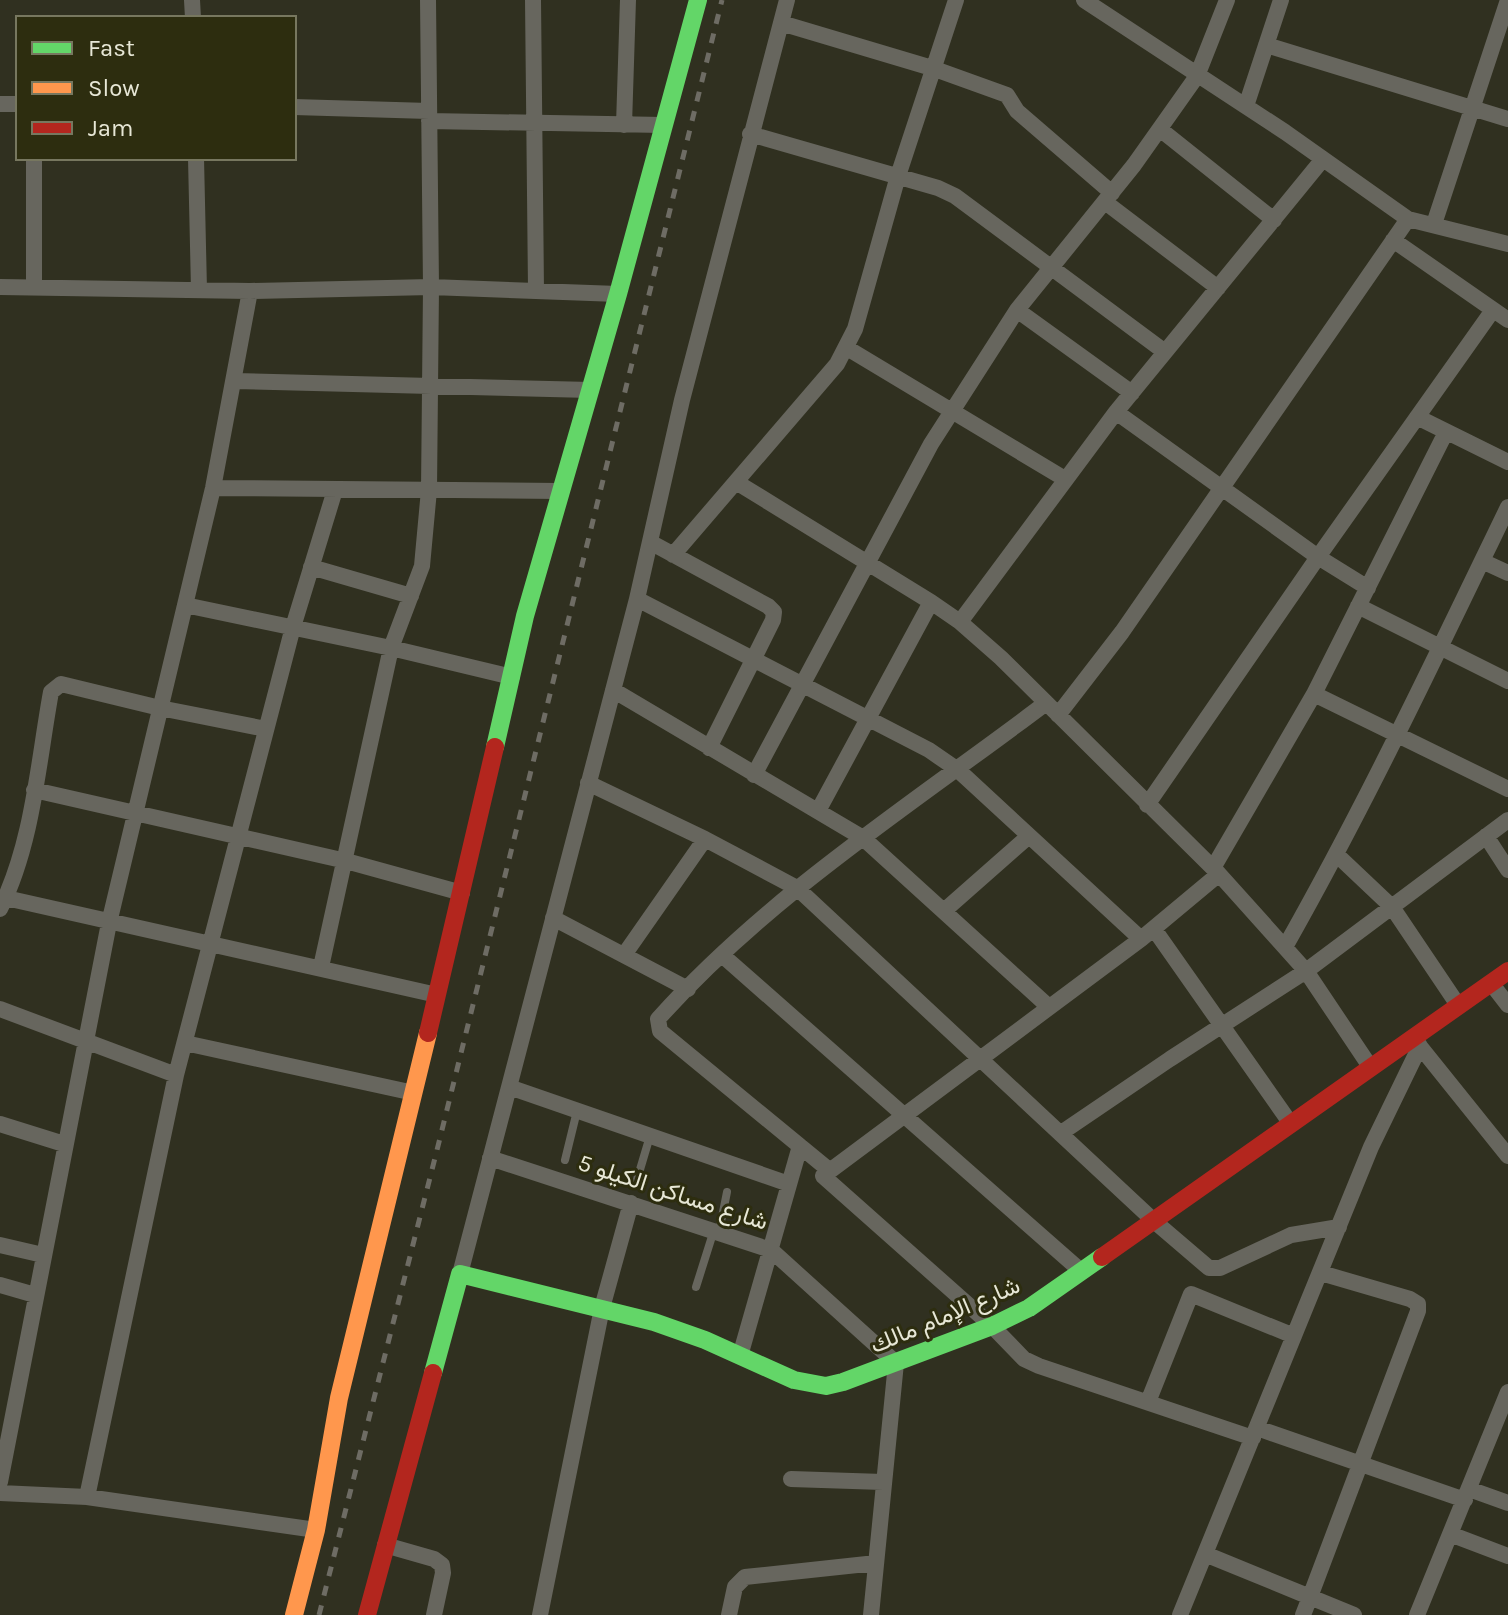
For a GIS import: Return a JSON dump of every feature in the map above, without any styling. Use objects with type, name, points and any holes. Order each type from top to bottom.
[{"type":"street","points":[[321,967],[391,648],[422,566],[429,490],[431,287],[428,0]]},
{"type":"street","points":[[533,0],[536,290]]},
{"type":"street","points":[[624,125],[628,0]]},
{"type":"street","points":[[294,1615],[316,1530],[339,1398],[462,893],[525,616],[618,294],[698,0]]},
{"type":"street","points":[[367,1615],[637,599],[682,400],[787,0]]},
{"type":"street","points":[[673,555],[837,364],[847,348],[898,176],[956,0]]},
{"type":"street","points":[[1084,0],[1246,106],[1408,219],[1508,244]]},
{"type":"street","points":[[754,775],[866,563],[952,410],[1017,310],[1161,130],[1197,76],[1227,0]]},
{"type":"street","points":[[1246,106],[1281,0]]},
{"type":"street","points":[[1434,224],[1508,0]]},
{"type":"street","points":[[781,23],[932,68],[1007,95],[1017,111],[1108,198],[1218,288]]},
{"type":"street","points":[[1266,45],[1508,119]]},
{"type":"street","points":[[296,107],[534,124],[664,125]]},
{"type":"street","points":[[1161,130],[1274,220]]},
{"type":"street","points":[[750,134],[898,176],[955,196],[1165,352]]},
{"type":"street","points":[[960,622],[1116,412],[1323,159]]},
{"type":"street","points":[[34,160],[34,287]]},
{"type":"street","points":[[196,160],[199,290]]},
{"type":"street","points":[[829,1170],[660,1031],[658,1019],[722,955],[797,888],[958,770],[1052,709],[1122,632],[1408,219]]},
{"type":"street","points":[[1393,240],[1508,320]]},
{"type":"street","points":[[0,287],[250,291],[431,287],[618,294]]},
{"type":"street","points":[[0,1482],[84,1040],[213,488],[250,291]]},
{"type":"street","points":[[1017,310],[1132,393]]},
{"type":"street","points":[[1147,805],[1493,310]]},
{"type":"street","points":[[847,348],[1065,479]]},
{"type":"street","points":[[235,381],[591,390]]},
{"type":"street","points":[[1116,412],[1318,557],[1368,588]]},
{"type":"street","points":[[1417,417],[1508,462]]},
{"type":"street","points":[[1446,432],[1314,694],[1216,871],[1147,934],[824,1173],[825,1180],[1031,1363],[1148,1402],[1467,1494],[1508,1503]]},
{"type":"street","points":[[736,482],[960,622],[1216,871],[1306,971],[1371,1068]]},
{"type":"street","points":[[213,488],[560,491]]},
{"type":"street","points":[[87,1497],[176,1075],[293,627],[335,490]]},
{"type":"street","points":[[1285,947],[1399,736],[1508,507]]},
{"type":"street","points":[[650,542],[771,609],[774,616],[709,748]]},
{"type":"street","points":[[1482,561],[1508,573]]},
{"type":"street","points":[[311,567],[411,596]]},
{"type":"street","points":[[637,599],[870,717],[958,770],[1029,836],[1147,934],[1223,1026],[1291,1124]]},
{"type":"street","points":[[818,811],[931,602]]},
{"type":"street","points":[[185,605],[512,677]]},
{"type":"street","points":[[1358,606],[1508,681]]},
{"type":"street","points":[[266,729],[56,685],[51,692],[34,790],[14,875],[3,904],[211,942],[437,995]]},
{"type":"street","points":[[613,690],[863,838],[1049,1007]]},
{"type":"street","points":[[1314,694],[1508,789]]},
{"type":"street","points":[[588,783],[705,839],[797,888],[1201,1262],[1214,1269],[1291,1235],[1339,1227]]},
{"type":"street","points":[[34,790],[346,861],[462,893]]},
{"type":"street","points":[[1061,1133],[1306,971],[1508,820]]},
{"type":"street","points":[[945,910],[1029,836]]},
{"type":"street","points":[[1486,836],[1508,870]]},
{"type":"street","points":[[624,955],[705,839]]},
{"type":"street","points":[[1337,855],[1392,907],[1458,1005]]},
{"type":"street","points":[[553,918],[688,989]]},
{"type":"street","points":[[722,955],[1081,1271]]},
{"type":"street","name":"شارع الإمام مالك","points":[[460,1274],[680,1330],[794,1380],[826,1386],[843,1382],[992,1326],[1029,1308],[1371,1068],[1416,1042],[1458,1005],[1508,971]]},
{"type":"street","points":[[1491,983],[1508,1005]]},
{"type":"street","points":[[0,1009],[176,1075]]},
{"type":"street","points":[[1180,1615],[1416,1042],[1508,1156]]},
{"type":"street","points":[[185,1043],[414,1093]]},
{"type":"street","points":[[509,1087],[789,1184]]},
{"type":"street","points":[[0,1124],[64,1144]]},
{"type":"street","points":[[740,1356],[800,1146]]},
{"type":"street","name":"شارع مساكن الكيلو 5","points":[[490,1158],[771,1250],[896,1363]]},
{"type":"street","points":[[540,1615],[602,1308],[631,1203]]},
{"type":"street","points":[[0,1245],[43,1255]]},
{"type":"street","points":[[1303,1615],[1419,1307],[1410,1299],[1321,1273]]},
{"type":"street","points":[[0,1285],[35,1295]]},
{"type":"street","points":[[1148,1402],[1191,1294],[1294,1336]]},
{"type":"street","points":[[871,1615],[896,1363]]},
{"type":"street","points":[[1417,1615],[1467,1494],[1502,1426],[1508,1392]]},
{"type":"street","points":[[791,1479],[883,1482]]},
{"type":"street","points":[[0,1493],[87,1497],[316,1530]]},
{"type":"street","points":[[1450,1534],[1508,1556]]},
{"type":"street","points":[[385,1545],[434,1559],[442,1565],[434,1615]]},
{"type":"street","points":[[1205,1554],[1354,1615]]},
{"type":"street","points":[[729,1615],[735,1587],[745,1577],[876,1563]]},
{"type":"lane","points":[[565,1160],[577,1111]]},
{"type":"lane","points":[[636,1183],[650,1136]]},
{"type":"lane","points":[[696,1287],[727,1192]]},
{"type":"railway","points":[[319,1615],[722,0]]},
{"type":"traffic: fast","points":[[495,747],[525,616],[618,294],[698,0]]},
{"type":"traffic: fast","points":[[433,1373],[460,1274],[654,1322],[705,1340],[794,1380],[826,1386],[992,1326],[1029,1308],[1102,1257]]},
{"type":"traffic: slow","points":[[294,1615],[316,1530],[339,1398],[428,1033]]},
{"type":"traffic: jam","points":[[428,1033],[495,747]]},
{"type":"traffic: jam","points":[[1102,1257],[1508,971]]},
{"type":"traffic: jam","points":[[367,1615],[433,1373]]}]
